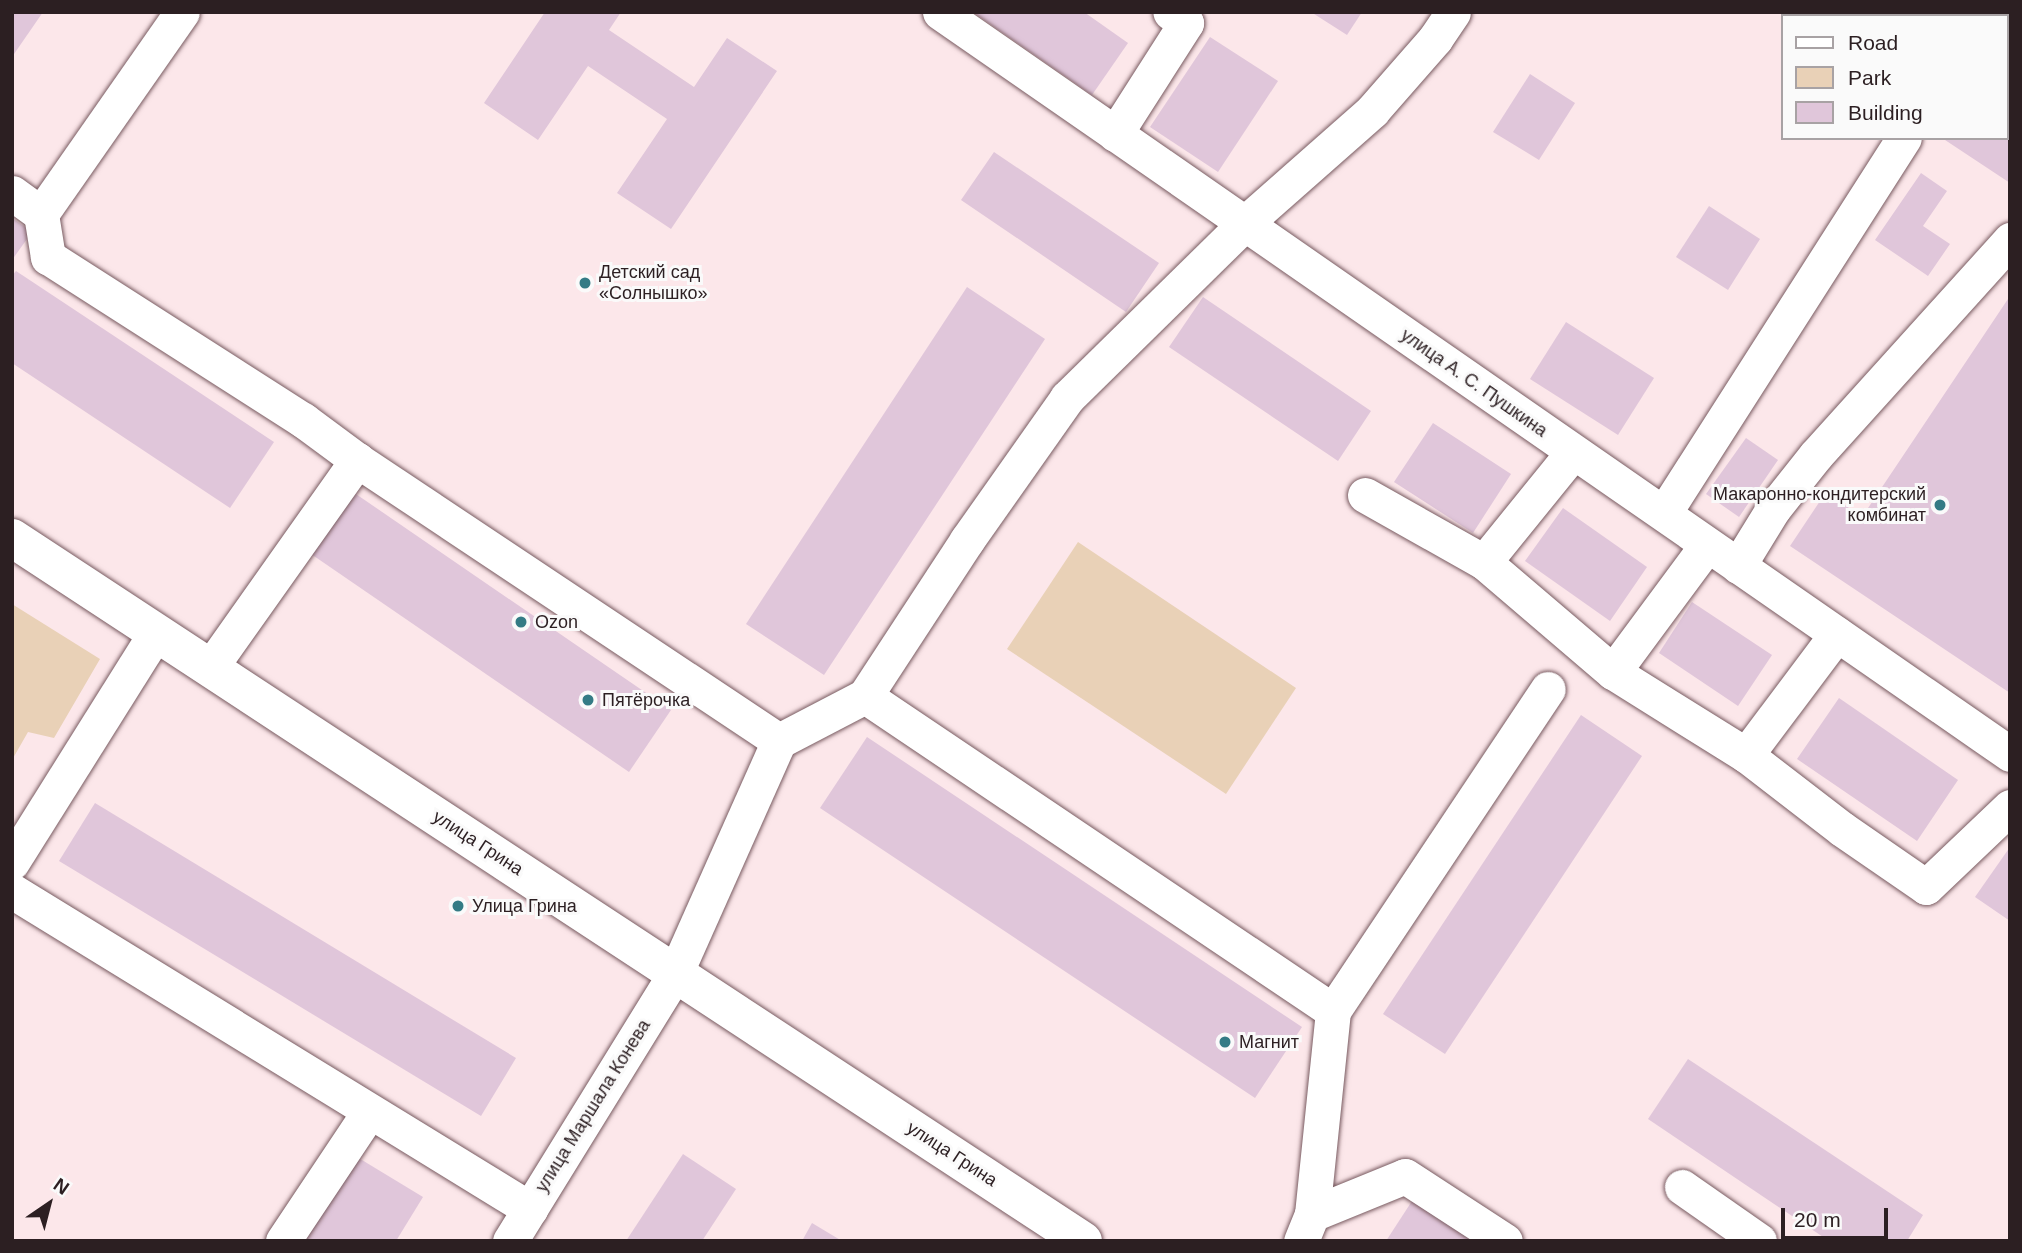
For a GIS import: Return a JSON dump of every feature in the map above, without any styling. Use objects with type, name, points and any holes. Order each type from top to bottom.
[{"type":"highway","name":"улица Грина","points":[[12,538],[1083,1241]]},
{"type":"street","points":[[182,12],[41,214],[48,257],[303,420],[357,460],[779,741],[864,696],[967,540],[1067,398],[1244,224],[1371,111],[1435,38],[1453,12]]},
{"type":"street","name":"улица А. С. Пушкина","points":[[940,12],[2010,754]]},
{"type":"street","points":[[1115,134],[1186,23],[1170,12]]},
{"type":"street","points":[[1664,513],[1903,140]]},
{"type":"street","points":[[12,193],[41,214]]},
{"type":"street","points":[[1738,566],[1773,509],[1816,455],[2010,240]]},
{"type":"street","points":[[1485,562],[1573,452]]},
{"type":"street","points":[[210,668],[357,460]]},
{"type":"street","points":[[1365,495],[1485,562],[1613,672],[1746,755],[1842,830],[1926,887],[2010,807]]},
{"type":"street","points":[[1613,672],[1707,545]]},
{"type":"street","points":[[12,862],[156,632]]},
{"type":"street","points":[[1746,755],[1837,634]]},
{"type":"street","points":[[1306,1227],[1333,1012],[1548,689]]},
{"type":"street","points":[[864,696],[1333,1012]]},
{"type":"street","name":"улица Маршала Конева","points":[[510,1241],[676,972],[779,741]]},
{"type":"street","points":[[12,891],[530,1209]]},
{"type":"street","points":[[283,1241],[369,1112]]},
{"type":"street","points":[[1306,1227],[1405,1176],[1505,1241]]},
{"type":"street","points":[[1682,1187],[1759,1241]]},
{"type":"green space","points":[[1078,542],[1296,688],[1226,794],[1007,649]]},
{"type":"green space","points":[[12,604],[100,659],[54,738],[28,732],[12,760]]},
{"type":"building","points":[[12,12],[43,12],[12,57]]},
{"type":"building","points":[[545,12],[621,12],[609,30],[694,87],[727,38],[777,71],[671,229],[617,193],[667,119],[588,66],[538,140],[484,103]]},
{"type":"building","points":[[973,12],[1084,12],[1128,43],[1092,95]]},
{"type":"building","points":[[1311,12],[1362,12],[1347,35]]},
{"type":"building","points":[[1845,12],[1848,14],[1801,14]]},
{"type":"building","points":[[2010,33],[2010,183],[1945,140],[2008,140]]},
{"type":"building","points":[[1210,37],[1278,81],[1218,172],[1150,127]]},
{"type":"building","points":[[1530,74],[1575,103],[1539,160],[1493,132]]},
{"type":"building","points":[[994,152],[1159,263],[1126,312],[961,200]]},
{"type":"building","points":[[1921,173],[1947,191],[1923,226],[1950,244],[1928,276],[1875,240]]},
{"type":"building","points":[[1709,206],[1760,239],[1728,290],[1676,257]]},
{"type":"building","points":[[12,218],[32,232],[12,260]]},
{"type":"building","points":[[16,271],[274,442],[230,508],[12,363],[12,276]]},
{"type":"building","points":[[967,287],[1045,339],[824,675],[746,624]]},
{"type":"building","name":"Макаронно-кондитерский комбинат","points":[[2010,296],[2010,693],[1790,546],[1826,492],[1862,517]]},
{"type":"building","points":[[1203,297],[1371,411],[1338,461],[1169,347]]},
{"type":"building","points":[[1566,322],[1654,378],[1618,435],[1530,379]]},
{"type":"building","points":[[1433,423],[1511,474],[1473,533],[1394,482]]},
{"type":"building","points":[[1746,438],[1778,460],[1739,517],[1706,494]]},
{"type":"building","points":[[353,492],[671,710],[629,772],[311,554]]},
{"type":"building","points":[[1563,508],[1647,567],[1610,621],[1525,561]]},
{"type":"building","points":[[1692,602],[1772,655],[1738,706],[1659,653]]},
{"type":"building","points":[[1839,698],[1958,780],[1917,841],[1797,759]]},
{"type":"building","points":[[1581,715],[1642,756],[1445,1054],[1383,1014]]},
{"type":"building","points":[[867,737],[1302,1027],[1255,1098],[820,808]]},
{"type":"building","points":[[95,803],[516,1058],[481,1116],[59,861]]},
{"type":"building","points":[[2010,847],[2010,921],[1975,897]]},
{"type":"building","points":[[1688,1059],[1923,1215],[1907,1241],[1829,1241],[1648,1119]]},
{"type":"building","points":[[683,1154],[736,1189],[702,1241],[626,1241]]},
{"type":"building","points":[[357,1157],[423,1197],[396,1241],[305,1241]]},
{"type":"building","points":[[1412,1201],[1473,1241],[1386,1241]]},
{"type":"building","points":[[812,1223],[842,1241],[802,1241]]},
{"type":"place","name":"Детский сад «Солнышко»","points":[[585,283]]},
{"type":"place","name":"Макаронно-кондитерский комбинат","points":[[1940,505]]},
{"type":"place","name":"Ozon","points":[[521,622]]},
{"type":"place","name":"Пятёрочка","points":[[588,700]]},
{"type":"place","name":"Улица Грина","points":[[458,906]]},
{"type":"place","name":"Магнит","points":[[1225,1042]]}]
